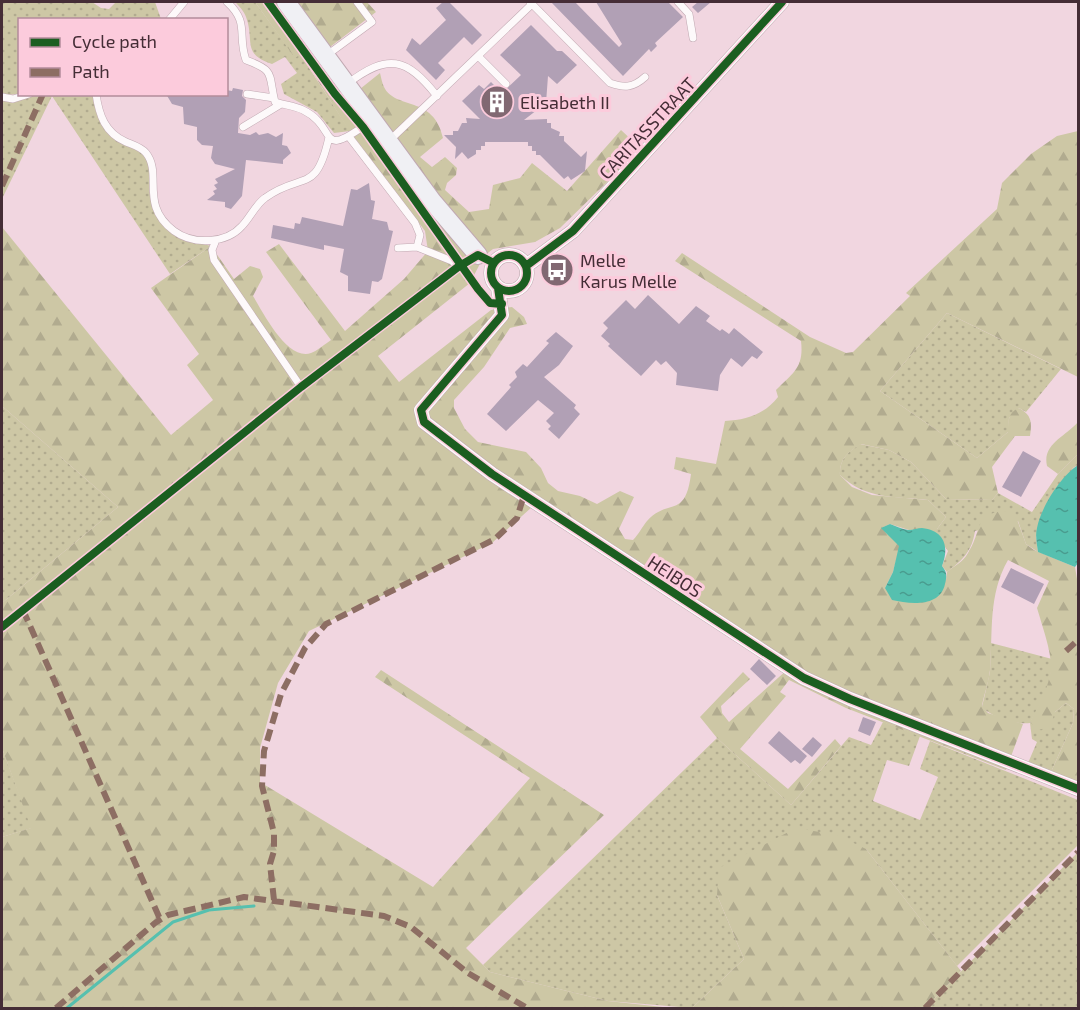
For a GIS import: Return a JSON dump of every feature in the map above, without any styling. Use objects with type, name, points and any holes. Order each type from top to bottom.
[{"type":"street","points":[[286,2],[432,201],[485,259],[498,288],[507,291],[516,290],[524,284],[527,276],[526,267],[515,256],[485,259]]},
{"type":"street","name":"CARITASSTRAAT","points":[[526,267],[573,231],[782,2]]},
{"type":"street","name":"HEIBOS","points":[[498,288],[502,315],[421,410],[424,422],[492,474],[804,678],[850,699],[1078,789]]},
{"type":"lane","points":[[171,18],[184,2]]},
{"type":"lane","points":[[227,2],[236,10],[241,20],[246,60],[264,66],[271,74],[275,102],[303,110],[329,137],[340,141],[350,138],[373,119]]},
{"type":"lane","points":[[326,56],[372,22],[357,2]]},
{"type":"lane","points":[[678,2],[689,14],[693,38]]},
{"type":"lane","points":[[389,142],[531,3],[610,83],[621,87],[631,86],[645,77]]},
{"type":"lane","points":[[478,56],[506,84]]},
{"type":"lane","points":[[347,84],[385,62],[399,62],[420,75],[437,96]]},
{"type":"lane","points":[[247,94],[274,98]]},
{"type":"lane","points":[[2,97],[13,99],[23,96]]},
{"type":"lane","points":[[96,96],[98,114],[110,130],[120,139],[140,147],[152,162],[152,195],[157,210],[166,224],[176,232],[198,240],[216,240],[240,229],[263,198],[302,183],[314,175],[324,161],[329,137]]},
{"type":"lane","points":[[243,126],[281,104]]},
{"type":"lane","points":[[350,138],[415,223],[420,235],[417,247]]},
{"type":"lane","points":[[216,240],[212,250],[214,260],[301,387]]},
{"type":"lane","points":[[398,248],[417,247],[437,253],[458,267]]},
{"type":"green space","points":[[2,2],[92,2],[101,8],[109,9],[116,2],[155,2],[161,18],[18,18],[18,94],[2,95]]},
{"type":"green space","points":[[235,2],[255,2],[295,57],[300,54],[350,131],[334,133],[317,112],[284,94],[281,84],[297,73],[285,57],[272,64],[256,56],[251,45],[246,17]]},
{"type":"green space","points":[[255,2],[367,2],[376,12],[330,47],[360,89],[380,73],[383,85],[389,94],[432,115],[443,138],[420,157],[432,167],[445,157],[457,168],[456,175],[447,183],[445,190],[469,212],[489,209],[493,185],[520,178],[532,163],[567,191],[621,130],[636,144],[638,152],[560,228],[535,242],[493,249],[484,256],[470,283],[378,356],[399,382],[491,310],[512,307],[524,317],[527,324],[510,328],[484,367],[454,400],[454,408],[465,429],[478,442],[526,452],[541,468],[548,483],[558,491],[580,496],[597,504],[620,491],[634,497],[619,529],[625,539],[633,540],[655,514],[675,506],[685,497],[691,474],[674,469],[676,457],[716,464],[725,421],[748,417],[761,412],[773,403],[778,397],[776,390],[796,368],[801,357],[801,341],[675,261],[682,253],[810,337],[846,353],[853,352],[910,296],[906,293],[997,209],[1002,183],[1031,154],[1057,136],[1078,131],[1078,377],[947,313],[880,391],[977,458],[1008,432],[1011,414],[1019,408],[1023,411],[1030,420],[1030,436],[1015,436],[992,467],[998,493],[992,500],[946,499],[911,462],[889,450],[861,444],[845,456],[840,475],[852,487],[872,495],[928,500],[946,517],[937,529],[909,530],[890,524],[882,528],[900,546],[893,572],[885,588],[946,580],[947,572],[968,553],[981,522],[985,517],[1001,511],[1014,511],[1026,544],[1034,550],[1075,567],[1078,585],[1078,783],[1051,772],[1073,723],[1074,709],[1066,703],[1055,712],[1050,727],[1038,730],[1030,722],[1046,689],[1051,666],[1037,608],[1049,581],[1008,560],[994,600],[989,679],[982,706],[988,713],[1023,724],[1006,770],[846,708],[789,680],[780,692],[786,696],[740,749],[788,789],[835,739],[841,746],[791,805],[717,738],[700,717],[743,672],[750,679],[721,706],[722,713],[729,722],[788,669],[532,507],[492,543],[309,631],[278,683],[260,748],[260,782],[433,887],[530,778],[375,677],[381,670],[604,815],[466,948],[490,972],[608,1001],[672,1008],[2,1008],[2,837],[31,828],[2,748],[2,603],[118,507],[2,406],[2,227],[171,435],[213,400],[187,365],[199,354],[151,288],[211,246],[234,279],[250,266],[260,269],[263,277],[253,296],[263,313],[277,334],[293,350],[302,354],[311,353],[331,340],[266,252],[279,244],[345,331],[404,279],[428,251],[425,231],[348,129],[301,54],[295,58]]},
{"type":"green space","points":[[32,96],[52,96],[2,199],[2,100],[22,100]]},
{"type":"green space","points":[[52,96],[94,96],[95,105],[104,124],[142,152],[148,160],[150,196],[153,206],[164,222],[182,235],[211,246],[170,274]]},
{"type":"green space","points":[[947,313],[1061,369],[1026,412],[1019,408],[1009,418],[1008,432],[977,458],[880,391]]},
{"type":"green space","points":[[2,406],[118,507],[2,603]]},
{"type":"green space","points":[[1078,422],[1078,454],[1058,474],[1047,466],[1048,452],[1056,441]]},
{"type":"green space","points":[[860,444],[889,450],[911,462],[946,499],[992,500],[998,493],[1032,512],[1058,474],[1078,454],[1078,465],[1073,468],[1036,537],[1038,552],[1026,544],[1018,521],[975,531],[972,544],[966,554],[947,572],[942,566],[948,551],[934,532],[921,528],[937,529],[946,517],[928,500],[871,493],[860,489],[840,475],[845,457]]},
{"type":"green space","points":[[991,643],[1052,659],[1048,684],[1030,723],[1004,720],[982,707],[990,672]]},
{"type":"green space","points":[[1066,703],[1074,709],[1073,723],[1051,772],[1028,763],[1037,742],[1032,739],[1030,723],[1055,712]]},
{"type":"green space","points":[[883,722],[920,736],[909,766],[887,760],[873,801],[920,820],[938,777],[920,769],[930,741],[1078,800],[1078,845],[957,966],[866,849],[717,895],[744,959],[692,1008],[608,1001],[490,972],[483,965],[717,738],[791,805],[849,737],[871,745]]},
{"type":"green space","points":[[2,748],[32,828],[2,837]]},
{"type":"green space","points":[[796,828],[837,835],[866,849],[961,971],[925,1008],[692,1008],[744,959],[717,895],[719,868]]},
{"type":"green space","points":[[1078,852],[1078,1008],[925,1008]]},
{"type":"water","points":[[1078,465],[1078,563],[1075,567],[1038,552],[1036,534],[1039,520],[1053,493]]},
{"type":"water","points":[[890,524],[908,530],[922,528],[930,530],[944,541],[945,553],[942,566],[946,576],[945,584],[942,592],[931,601],[907,603],[892,600],[885,588],[893,572],[899,546],[881,528]]},
{"type":"building","points":[[443,2],[449,2],[482,35],[472,45],[464,37],[438,63],[445,70],[436,80],[406,50],[412,38],[420,45],[446,20],[436,8]]},
{"type":"building","points":[[551,2],[575,2],[619,47],[622,44],[596,2],[668,2],[683,17],[655,43],[657,46],[651,52],[649,49],[623,76]]},
{"type":"building","points":[[698,2],[711,2],[698,13],[692,7]]},
{"type":"building","name":"Elisabeth II","points":[[531,25],[557,51],[562,51],[577,65],[557,84],[548,76],[546,103],[524,120],[547,119],[547,123],[551,123],[551,128],[560,132],[559,136],[564,136],[564,141],[581,157],[587,151],[585,171],[571,180],[568,176],[564,179],[540,155],[536,155],[536,151],[532,151],[532,146],[528,146],[528,142],[485,142],[481,150],[476,150],[476,154],[468,159],[462,152],[455,159],[456,147],[444,135],[453,135],[453,131],[458,131],[462,123],[467,123],[466,118],[480,119],[462,101],[479,85],[484,89],[491,82],[502,93],[521,75],[500,55]]},
{"type":"building","points":[[233,88],[243,90],[242,96],[246,100],[245,112],[239,118],[238,133],[250,135],[256,132],[259,135],[268,133],[276,137],[283,133],[282,145],[287,146],[291,153],[283,160],[283,164],[246,160],[242,196],[231,209],[225,207],[225,202],[207,200],[215,194],[213,191],[217,189],[214,185],[218,183],[215,179],[235,169],[215,164],[211,158],[213,146],[202,145],[197,140],[197,127],[184,124],[183,107],[172,104],[167,96],[228,96],[228,90],[232,91]]},
{"type":"building","points":[[369,183],[371,200],[375,201],[372,219],[387,222],[389,230],[393,231],[382,279],[378,282],[372,281],[370,294],[348,291],[348,276],[340,272],[344,249],[324,245],[324,250],[271,238],[273,225],[294,229],[295,223],[300,224],[302,217],[343,226],[351,189],[357,190]]},
{"type":"building","points":[[648,295],[679,324],[696,306],[710,316],[706,321],[720,331],[722,329],[729,334],[734,328],[763,352],[757,359],[752,356],[742,367],[731,358],[720,375],[718,391],[676,385],[677,373],[666,361],[661,365],[656,360],[641,376],[608,346],[610,344],[601,336],[608,328],[603,323],[626,300],[635,309]]},
{"type":"building","points":[[556,332],[573,346],[559,365],[544,377],[576,405],[574,408],[580,414],[559,439],[548,429],[551,426],[546,421],[554,413],[538,400],[506,431],[487,414],[511,387],[509,385],[517,377],[515,372],[523,364],[527,367],[549,343],[546,341]]},
{"type":"building","points":[[1023,451],[1041,461],[1021,497],[1002,487]]},
{"type":"building","points":[[1011,568],[1044,584],[1034,604],[1001,587]]},
{"type":"building","points":[[759,659],[776,676],[767,685],[750,669]]},
{"type":"building","points":[[863,717],[876,722],[870,736],[858,731]]},
{"type":"building","points":[[779,731],[807,756],[800,764],[795,760],[791,763],[768,743]]},
{"type":"building","points":[[813,737],[822,745],[812,757],[802,749]]},
{"type":"waterway","points":[[67,1008],[173,922],[209,910],[254,906]]},
{"type":"marked path","points":[[2,186],[42,96]]},
{"type":"marked path","points":[[274,900],[270,864],[274,851],[274,833],[262,786],[264,751],[281,694],[305,648],[326,624],[495,539],[517,518],[524,495]]},
{"type":"marked path","points":[[23,610],[160,919]]},
{"type":"marked path","points":[[1066,651],[1078,640]]},
{"type":"marked path","points":[[925,1008],[1078,852]]},
{"type":"marked path","points":[[56,1008],[155,923],[168,915],[244,897],[384,916],[411,927],[468,973],[527,1008]]},
{"type":"cycle path","points":[[268,2],[335,94],[363,127],[478,289],[490,303],[502,304]]},
{"type":"cycle path","points":[[526,266],[573,231],[782,2]]},
{"type":"cycle path","points":[[2,627],[301,387],[458,267],[478,255],[492,262]]},
{"type":"cycle path","points":[[509,255],[522,260],[527,273],[522,286],[509,291],[496,286],[491,273],[496,260],[509,255]]},
{"type":"cycle path","points":[[498,288],[502,315],[421,410],[424,422],[492,474],[804,678],[850,699],[1078,789]]},
{"type":"place","name":"Elisabeth II","points":[[497,102]]},
{"type":"place","name":"Melle Karus Melle","points":[[557,270]]}]
